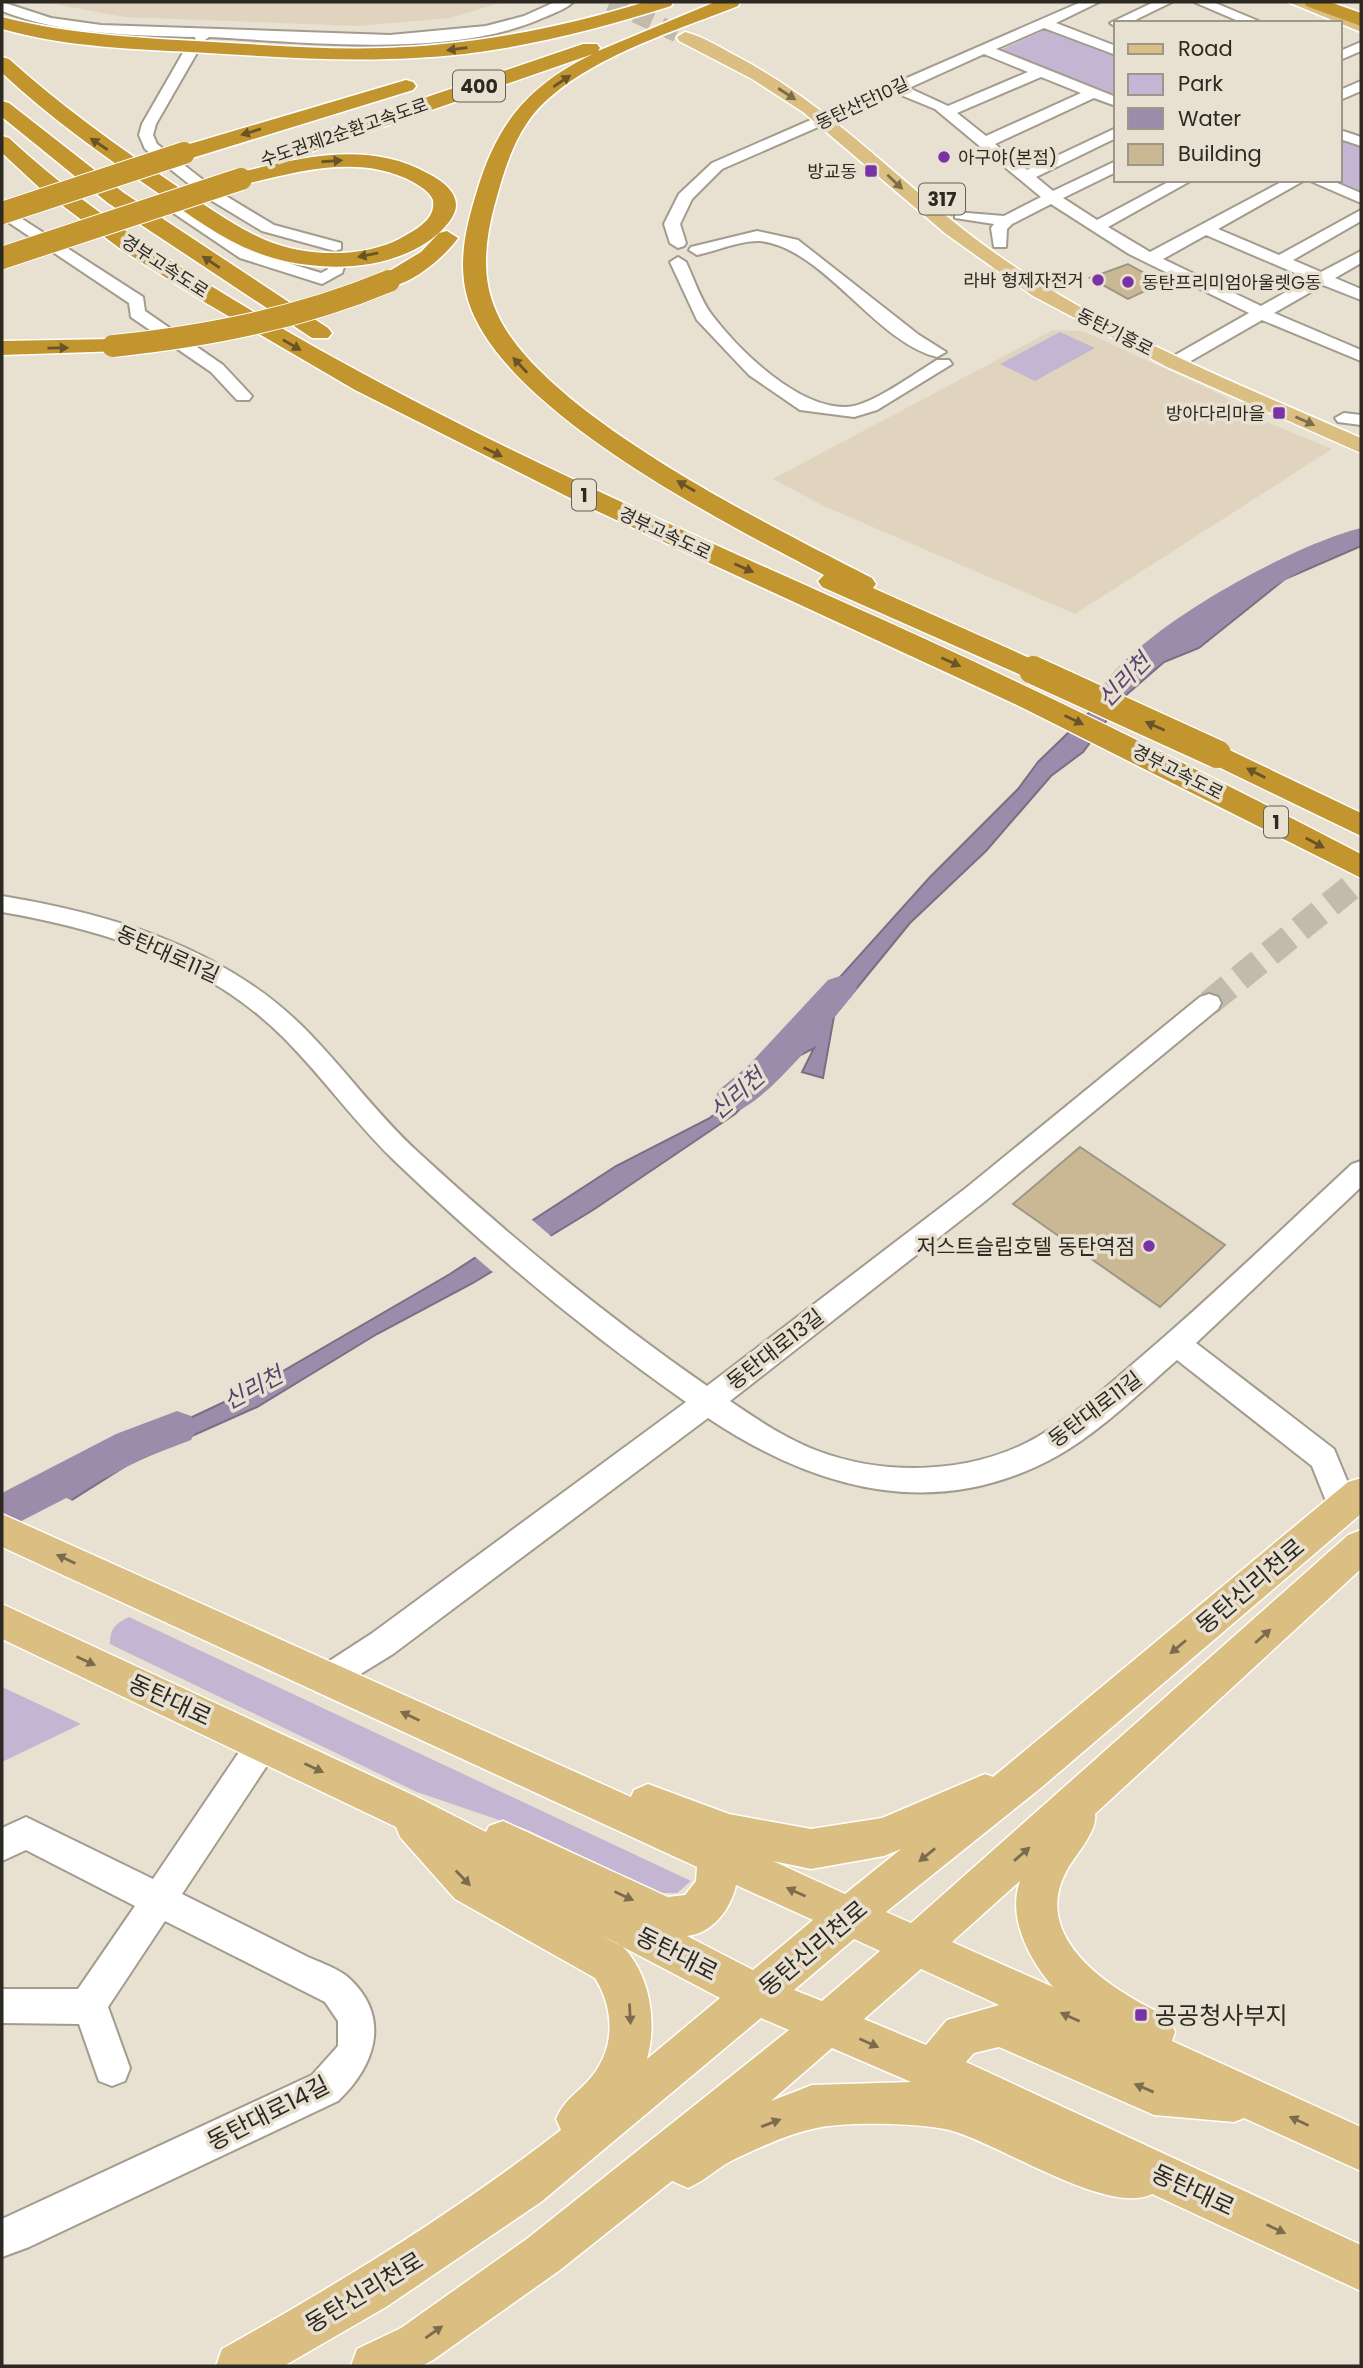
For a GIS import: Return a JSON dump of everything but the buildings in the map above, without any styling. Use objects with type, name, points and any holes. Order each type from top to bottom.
[{"type":"highway","points":[[459,70],[664,2]]},
{"type":"highway","name":"수도권제2순환고속도로","points":[[2,250],[696,2]]},
{"type":"highway","points":[[2,348],[113,346],[178,340],[243,328],[340,302],[389,281],[429,257],[445,240],[522,114],[563,80],[601,58],[729,2]]},
{"type":"highway","name":"수도권제2순환고속도로","points":[[2,238],[234,167],[729,2]]},
{"type":"highway","points":[[1313,2],[1361,20]]},
{"type":"highway","points":[[1328,2],[1361,15]]},
{"type":"highway","points":[[2,23],[47,35],[109,42],[383,54],[495,44],[594,24],[643,9]]},
{"type":"highway","points":[[2,63],[23,84],[91,138],[244,239],[279,253],[310,259],[354,258],[384,252],[412,242],[432,228],[444,208],[444,200],[437,188],[417,174],[374,163],[327,161],[234,167],[2,258]]},
{"type":"highway","points":[[2,212],[421,81]]},
{"type":"highway","name":"경부고속도로","points":[[2,107],[116,198],[257,293],[458,412],[666,511],[939,626],[1023,680],[1190,778],[1361,867]]},
{"type":"highway","points":[[522,114],[493,172],[473,253],[478,294],[499,341],[536,382],[632,452],[779,540],[939,626]]},
{"type":"highway","name":"경부고속도로","points":[[2,142],[20,160],[76,204],[160,264],[239,314],[419,415],[651,527],[1023,680],[1217,754],[1361,826]]},
{"type":"highway","points":[[2,161],[76,204]]},
{"type":"main road","points":[[1296,2],[1361,27]]},
{"type":"main road","points":[[1346,2],[1361,8]]},
{"type":"main road","name":"동탄기흥로","points":[[693,33],[789,77],[833,115],[961,215],[1000,244],[1083,296],[1171,347],[1361,446]]},
{"type":"main road","name":"동탄기흥로","points":[[833,115],[934,217],[996,264],[1071,310],[1171,347],[1196,351],[1356,421]]},
{"type":"main road","name":"동탄신리천로","points":[[239,2366],[370,2291],[525,2186],[849,1916],[1028,1774],[1352,1500]]},
{"type":"main road","points":[[2,1530],[1361,2149]]},
{"type":"main road","name":"동탄신리천로","points":[[374,2366],[417,2344],[544,2254],[656,2168],[830,2025],[914,1946],[1098,1786],[1361,1546]]},
{"type":"main road","name":"동탄대로","points":[[13,1626],[401,1809],[757,1995],[944,2075],[1361,2268]]},
{"type":"main road","points":[[465,1741],[613,1790],[729,1833],[811,1849],[884,1837],[1028,1774]]},
{"type":"main road","points":[[1098,1786],[1063,1838],[1037,1892],[1038,1924],[1056,1960],[1103,2007],[1191,2050],[1259,2103]]},
{"type":"main road","points":[[401,1809],[504,1841],[667,1917],[696,1915],[716,1888],[718,1856]]},
{"type":"main road","points":[[370,2291],[416,2236],[495,2183],[607,2093],[627,2051],[633,2012],[625,1984],[610,1964],[469,1885],[401,1809]]},
{"type":"main road","points":[[944,2075],[944,2054],[962,2035],[1000,2026],[1154,2093],[1259,2103]]},
{"type":"main road","points":[[544,2254],[620,2216],[716,2145],[812,2107],[898,2102],[951,2109],[1082,2165],[1206,2196]]},
{"type":"street","points":[[2,6],[48,22],[199,41],[426,36],[500,26],[533,17],[566,2]]},
{"type":"street","name":"동탄산단10길","points":[[678,243],[672,225],[685,197],[717,166],[1092,2]]},
{"type":"street","points":[[1122,21],[1165,2]]},
{"type":"street","points":[[1201,2],[1243,21]]},
{"type":"street","points":[[1043,23],[1114,50]]},
{"type":"street","points":[[1082,38],[1114,24]]},
{"type":"street","points":[[172,205],[246,255],[322,279],[334,274],[336,253],[268,228],[211,193],[150,146],[146,135],[149,124],[199,41]]},
{"type":"street","points":[[1342,56],[1361,46]]},
{"type":"street","points":[[982,49],[1114,101]]},
{"type":"street","points":[[1342,56],[1361,63]]},
{"type":"street","points":[[948,111],[1040,72]]},
{"type":"street","points":[[1342,95],[1361,85]]},
{"type":"street","points":[[895,87],[948,111],[1052,198],[1150,259],[1261,313],[1361,356]]},
{"type":"street","points":[[986,142],[1093,93]]},
{"type":"street","points":[[1342,97],[1361,104]]},
{"type":"street","points":[[1026,176],[1114,133]]},
{"type":"street","points":[[1342,135],[1361,142]]},
{"type":"street","points":[[1000,244],[999,228],[1006,220],[1114,167]]},
{"type":"street","points":[[1096,227],[1180,182]]},
{"type":"street","points":[[1150,259],[1293,182]]},
{"type":"street","points":[[1321,182],[1361,198]]},
{"type":"street","points":[[2,212],[137,301],[137,313],[160,324],[183,345],[225,372],[243,396]]},
{"type":"street","points":[[961,215],[1006,220]]},
{"type":"street","points":[[1280,261],[1361,215]]},
{"type":"street","points":[[1205,229],[1361,295]]},
{"type":"street","points":[[757,236],[792,243],[940,358],[871,406],[848,413],[806,406],[755,371],[703,316],[667,256],[678,243],[697,250],[757,236]]},
{"type":"street","points":[[667,256],[694,258],[697,250]]},
{"type":"street","points":[[1196,351],[1361,256]]},
{"type":"street","name":"동탄대로11길","points":[[2,904],[106,927],[172,951],[225,979],[283,1021],[384,1136],[593,1319],[708,1402],[759,1435],[825,1466],[864,1476],[910,1480],[950,1477],[987,1472],[1033,1455],[1078,1427],[1177,1344],[1361,1171]]},
{"type":"street","name":"동탄대로13길","points":[[328,1679],[382,1644],[708,1402],[975,1195],[1209,1003]]},
{"type":"street","points":[[1177,1344],[1324,1458],[1352,1500]]},
{"type":"street","points":[[2,2006],[71,2009],[89,2004],[263,1744]]},
{"type":"street","name":"동탄대로14길","points":[[2,1845],[26,1833],[337,1990],[356,2017],[359,2033],[355,2050],[343,2074],[326,2088],[16,2234],[2,2238]]},
{"type":"street","points":[[89,2004],[112,2068]]},
{"type":"shaded area","points":[[45,2],[503,2],[450,18],[358,26],[123,17]]},
{"type":"shaded area","points":[[1053,330],[1083,331],[1220,394],[1257,418],[1332,449],[1075,614],[824,506],[773,479]]},
{"type":"green space","points":[[1047,29],[1114,54],[1114,98],[996,52]]},
{"type":"green space","points":[[1342,140],[1361,147],[1361,194],[1331,182],[1342,182]]},
{"type":"green space","points":[[1060,332],[1095,348],[1035,381],[1000,364]]},
{"type":"green space","points":[[129,1617],[691,1881],[677,1893],[659,1893],[528,1830],[417,1792],[110,1644],[114,1628]]},
{"type":"green space","points":[[2,1687],[81,1724],[2,1762]]},
{"type":"water","points":[[1361,531],[1361,546],[1285,579],[1199,648],[1164,662],[1125,696],[1083,752],[1051,776],[986,851],[910,923],[834,1016],[823,1078],[802,1072],[814,1048],[789,1061],[735,1114],[593,1210],[473,1283],[377,1334],[257,1407],[129,1464],[2,1544],[2,1523],[124,1449],[252,1389],[450,1274],[616,1166],[710,1118],[769,1065],[807,1025],[840,977],[930,877],[1018,789],[1038,762],[1155,649],[1185,626],[1298,561]]},
{"type":"pier","points":[[530,1218],[553,1238],[495,1274],[473,1255]]},
{"type":"pier","points":[[49,1490],[75,1502],[2,1547],[2,1519]]},
{"type":"waterway","name":"신리천","points":[[1119,685],[1168,636],[1296,562],[1361,536]]},
{"type":"waterway","name":"신리천","points":[[732,1099],[761,1074],[840,988]]},
{"type":"waterway","name":"신리천","points":[[2,1513],[130,1446],[177,1428]]},
{"type":"tunnel","points":[[610,2],[685,37]]},
{"type":"tunnel","points":[[1209,1003],[1361,879]]},
{"type":"place","name":"아구야(본점)","points":[[944,157]]},
{"type":"place","name":"방교동","points":[[871,171]]},
{"type":"place","name":"라바 형제자전거","points":[[1098,280]]},
{"type":"place","name":"동탄프리미엄아울렛G동","points":[[1128,282]]},
{"type":"place","name":"방아다리마을","points":[[1279,413]]},
{"type":"place","name":"저스트슬립호텔 동탄역점","points":[[1149,1246]]},
{"type":"place","name":"공공청사부지","points":[[1141,2015]]}]
